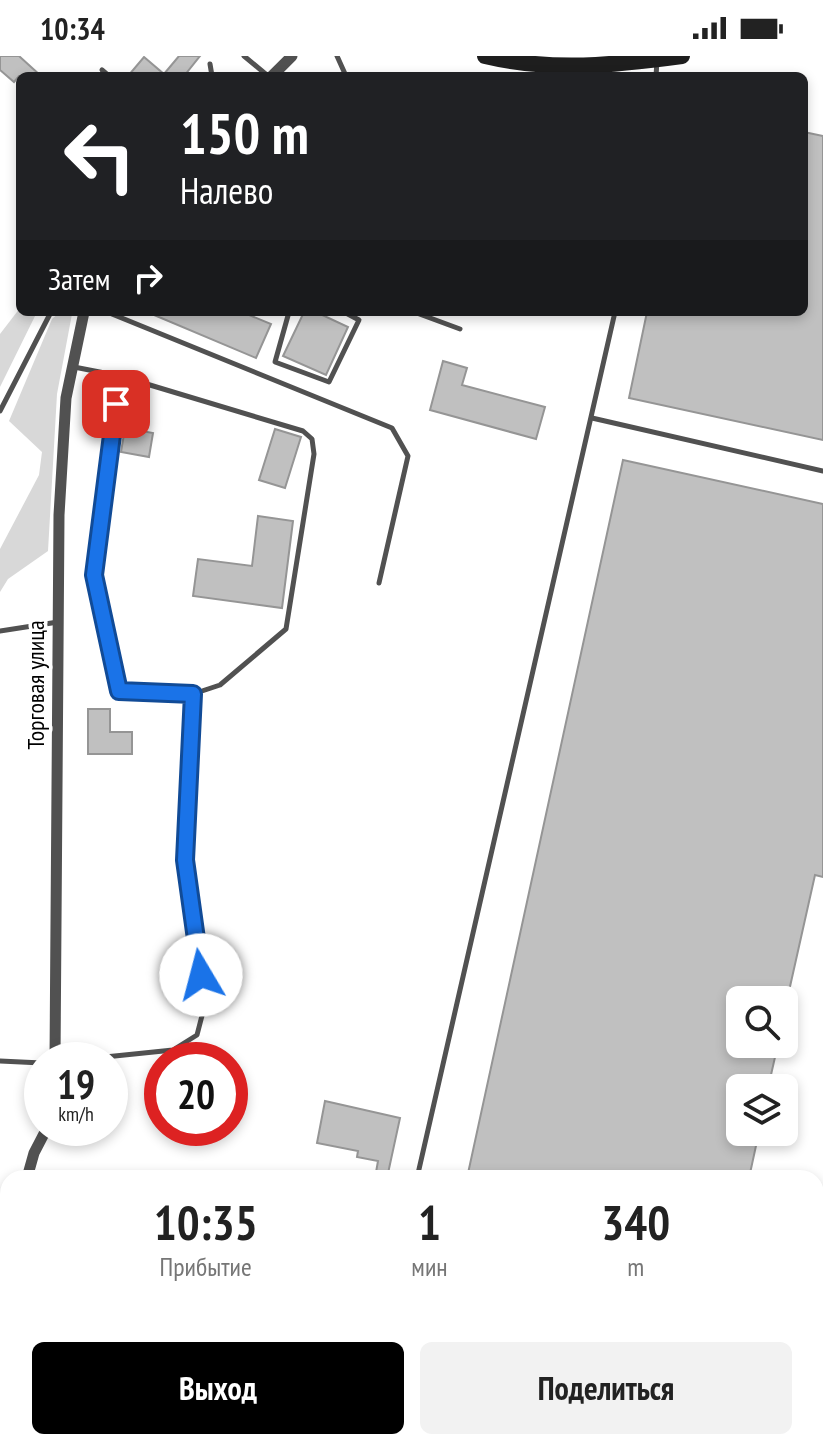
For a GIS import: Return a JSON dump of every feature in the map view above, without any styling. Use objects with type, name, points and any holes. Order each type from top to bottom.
[{"type":"main road","points":[[485,56],[519,64],[555,67],[656,68],[682,56]]},
{"type":"street","points":[[274,72],[292,56]]},
{"type":"street","name":"Торговая улица","points":[[55,1042],[60,500],[66,398],[83,316]]},
{"type":"street","points":[[29,1170],[38,1146]]},
{"type":"lane","points":[[244,56],[265,72]]},
{"type":"lane","points":[[210,64],[211,72]]},
{"type":"lane","points":[[0,411],[49,316]]},
{"type":"lane","points":[[117,316],[392,428],[408,456],[379,583]]},
{"type":"lane","points":[[288,316],[275,362],[329,382],[359,320],[352,316]]},
{"type":"lane","points":[[425,316],[460,329]]},
{"type":"lane","points":[[419,1170],[614,316]]},
{"type":"lane","points":[[73,367],[120,376],[303,431],[312,439],[314,454],[286,629],[220,685],[193,694],[119,691],[94,575],[120,376]]},
{"type":"lane","points":[[592,418],[823,471]]},
{"type":"lane","points":[[0,631],[58,622]]},
{"type":"lane","points":[[128,1055],[173,1050],[197,1035],[205,1004],[185,860],[193,694]]},
{"type":"lane","points":[[0,1061],[24,1062]]},
{"type":"shaded area","points":[[16,313],[16,316],[35,316],[0,387],[0,334]]},
{"type":"shaded area","points":[[55,316],[72,316],[57,394],[48,551],[8,579],[0,592],[0,549],[39,475],[42,452],[9,421]]},
{"type":"building","points":[[0,56],[19,56],[37,72],[16,72],[14,82],[0,70]]},
{"type":"building","points":[[179,56],[200,56],[187,72],[166,72]]},
{"type":"building","points":[[144,57],[162,72],[131,72]]},
{"type":"building","points":[[808,133],[823,136],[823,440],[629,398],[646,316],[808,316]]},
{"type":"building","points":[[156,316],[252,316],[271,324],[256,358]]},
{"type":"building","points":[[302,316],[325,316],[348,327],[326,375],[283,356]]},
{"type":"building","points":[[443,361],[467,368],[462,385],[545,407],[536,439],[430,410]]},
{"type":"building","points":[[125,428],[153,433],[149,457],[121,452]]},
{"type":"building","points":[[275,429],[301,437],[285,488],[259,480]]},
{"type":"building","points":[[623,460],[823,504],[823,877],[815,875],[790,986],[726,986],[726,1058],[775,1058],[771,1074],[726,1074],[726,1146],[756,1146],[751,1170],[469,1170]]},
{"type":"building","points":[[258,516],[293,521],[282,608],[193,596],[198,559],[252,566]]},
{"type":"building","points":[[88,709],[110,709],[110,732],[132,732],[132,754],[88,754]]},
{"type":"building","points":[[325,1101],[400,1118],[389,1170],[376,1170],[378,1161],[357,1157],[358,1151],[317,1143]]},
{"type":"route","points":[[116,404],[94,575],[119,691],[193,694],[185,860],[201,975]]}]
